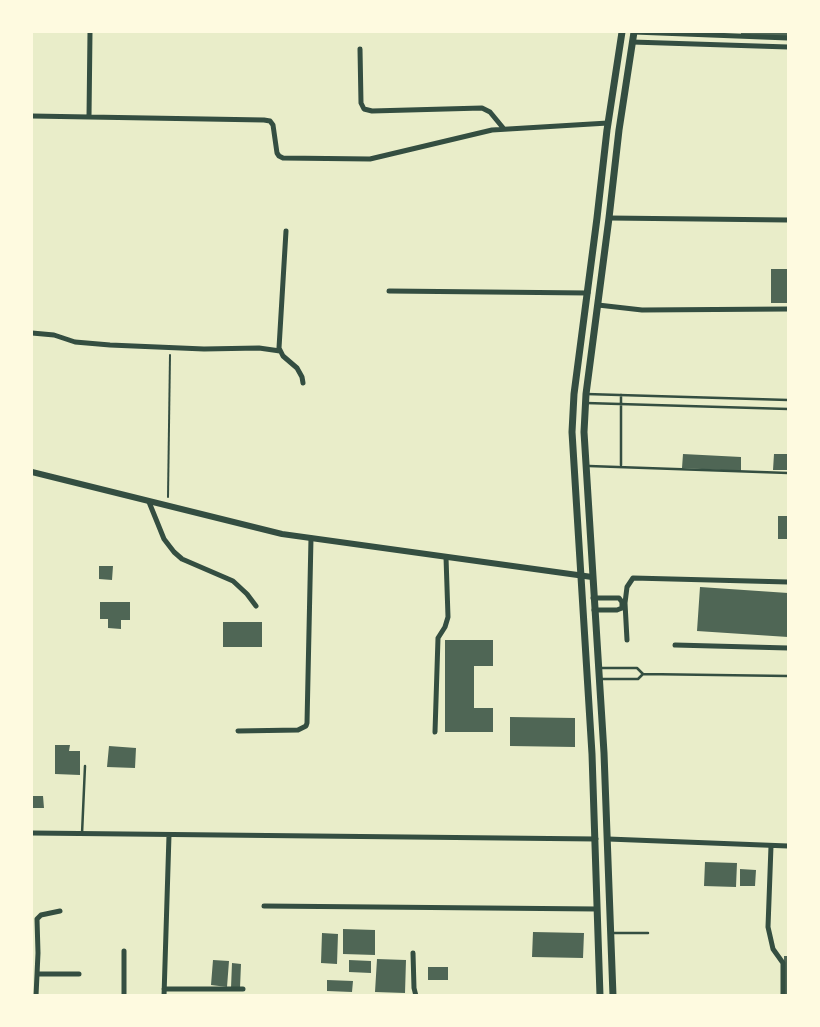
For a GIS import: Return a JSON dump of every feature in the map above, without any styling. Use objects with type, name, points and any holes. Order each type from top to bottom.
[{"type":"main road","points":[[600,996],[596,839],[572,432],[574,394],[622,32]]},
{"type":"main road","points":[[613,996],[608,839],[585,466],[586,399],[620,122],[634,32]]},
{"type":"street","points":[[89,117],[90,32]]},
{"type":"street","points":[[634,32],[789,38]]},
{"type":"street","points":[[632,42],[789,47]]},
{"type":"street","points":[[360,49],[361,103],[364,109],[482,108],[490,111],[504,129]]},
{"type":"street","points":[[32,116],[270,121],[277,153],[283,158],[370,159],[492,130],[608,123]]},
{"type":"street","points":[[609,218],[789,220]]},
{"type":"street","points":[[286,231],[280,351],[297,368],[303,383]]},
{"type":"street","points":[[389,291],[588,293]]},
{"type":"street","points":[[598,305],[642,310],[789,309]]},
{"type":"street","points":[[32,333],[54,335],[79,342],[280,351]]},
{"type":"street","points":[[32,472],[282,534],[592,577]]},
{"type":"street","points":[[149,502],[164,539],[174,552],[182,559],[233,581],[256,606]]},
{"type":"street","points":[[238,731],[298,730],[306,726],[311,538]]},
{"type":"street","points":[[435,732],[438,638],[448,617],[446,557]]},
{"type":"street","points":[[627,640],[624,603],[627,587],[633,578],[789,582]]},
{"type":"street","points":[[593,598],[619,598],[624,603]]},
{"type":"street","points":[[594,610],[617,610],[622,608],[624,603]]},
{"type":"street","points":[[675,645],[789,648]]},
{"type":"street","points":[[32,833],[596,839]]},
{"type":"street","points":[[169,835],[164,992],[243,989]]},
{"type":"street","points":[[608,839],[789,846]]},
{"type":"street","points":[[771,846],[769,933],[773,949],[782,962],[783,996]]},
{"type":"street","points":[[264,906],[597,909]]},
{"type":"street","points":[[36,996],[37,919],[41,915],[60,911]]},
{"type":"street","points":[[124,951],[124,996]]},
{"type":"street","points":[[413,953],[415,996]]},
{"type":"street","points":[[37,974],[79,974]]},
{"type":"lane","points":[[586,399],[621,395],[789,400]]},
{"type":"lane","points":[[621,395],[621,467]]},
{"type":"lane","points":[[586,399],[621,404],[789,409]]},
{"type":"lane","points":[[585,466],[789,474]]},
{"type":"lane","points":[[598,668],[638,668],[643,674]]},
{"type":"lane","points":[[599,679],[638,679],[643,674],[789,676]]},
{"type":"lane","points":[[82,834],[85,766]]},
{"type":"lane","points":[[611,933],[648,933]]},
{"type":"path","points":[[167,506],[170,347]]},
{"type":"building","points":[[788,32],[788,37],[741,34]]},
{"type":"building","points":[[771,269],[788,269],[788,303],[771,303]]},
{"type":"building","points":[[683,454],[741,457],[741,471],[682,468]]},
{"type":"building","points":[[774,454],[788,454],[788,470],[773,470]]},
{"type":"building","points":[[778,516],[788,516],[788,539],[778,539]]},
{"type":"building","points":[[99,566],[113,566],[112,580],[99,579]]},
{"type":"building","points":[[700,587],[788,593],[788,637],[697,631]]},
{"type":"building","points":[[100,602],[130,602],[130,620],[121,620],[121,629],[108,628],[108,619],[100,619]]},
{"type":"building","points":[[223,622],[262,622],[262,647],[223,647]]},
{"type":"building","points":[[445,640],[493,640],[493,666],[474,666],[474,708],[493,708],[493,732],[445,732]]},
{"type":"building","points":[[510,717],[575,718],[575,747],[510,746]]},
{"type":"building","points":[[55,745],[70,745],[69,751],[80,751],[80,775],[55,774]]},
{"type":"building","points":[[109,746],[136,748],[135,768],[107,767]]},
{"type":"building","points":[[32,796],[43,796],[44,808],[32,808]]},
{"type":"building","points":[[705,862],[737,863],[736,887],[704,886]]},
{"type":"building","points":[[740,869],[756,870],[755,886],[740,886]]},
{"type":"building","points":[[343,929],[375,930],[375,955],[343,954]]},
{"type":"building","points":[[533,932],[584,933],[583,958],[532,957]]},
{"type":"building","points":[[322,933],[338,934],[337,964],[321,963]]},
{"type":"building","points":[[784,956],[788,956],[788,996],[784,996]]},
{"type":"building","points":[[377,959],[406,960],[405,993],[375,992]]},
{"type":"building","points":[[213,960],[229,961],[227,987],[211,985]]},
{"type":"building","points":[[349,960],[371,961],[371,973],[349,972]]},
{"type":"building","points":[[232,963],[241,964],[240,988],[231,988]]},
{"type":"building","points":[[428,967],[448,967],[448,980],[428,980]]},
{"type":"building","points":[[327,980],[353,981],[352,992],[327,991]]}]
